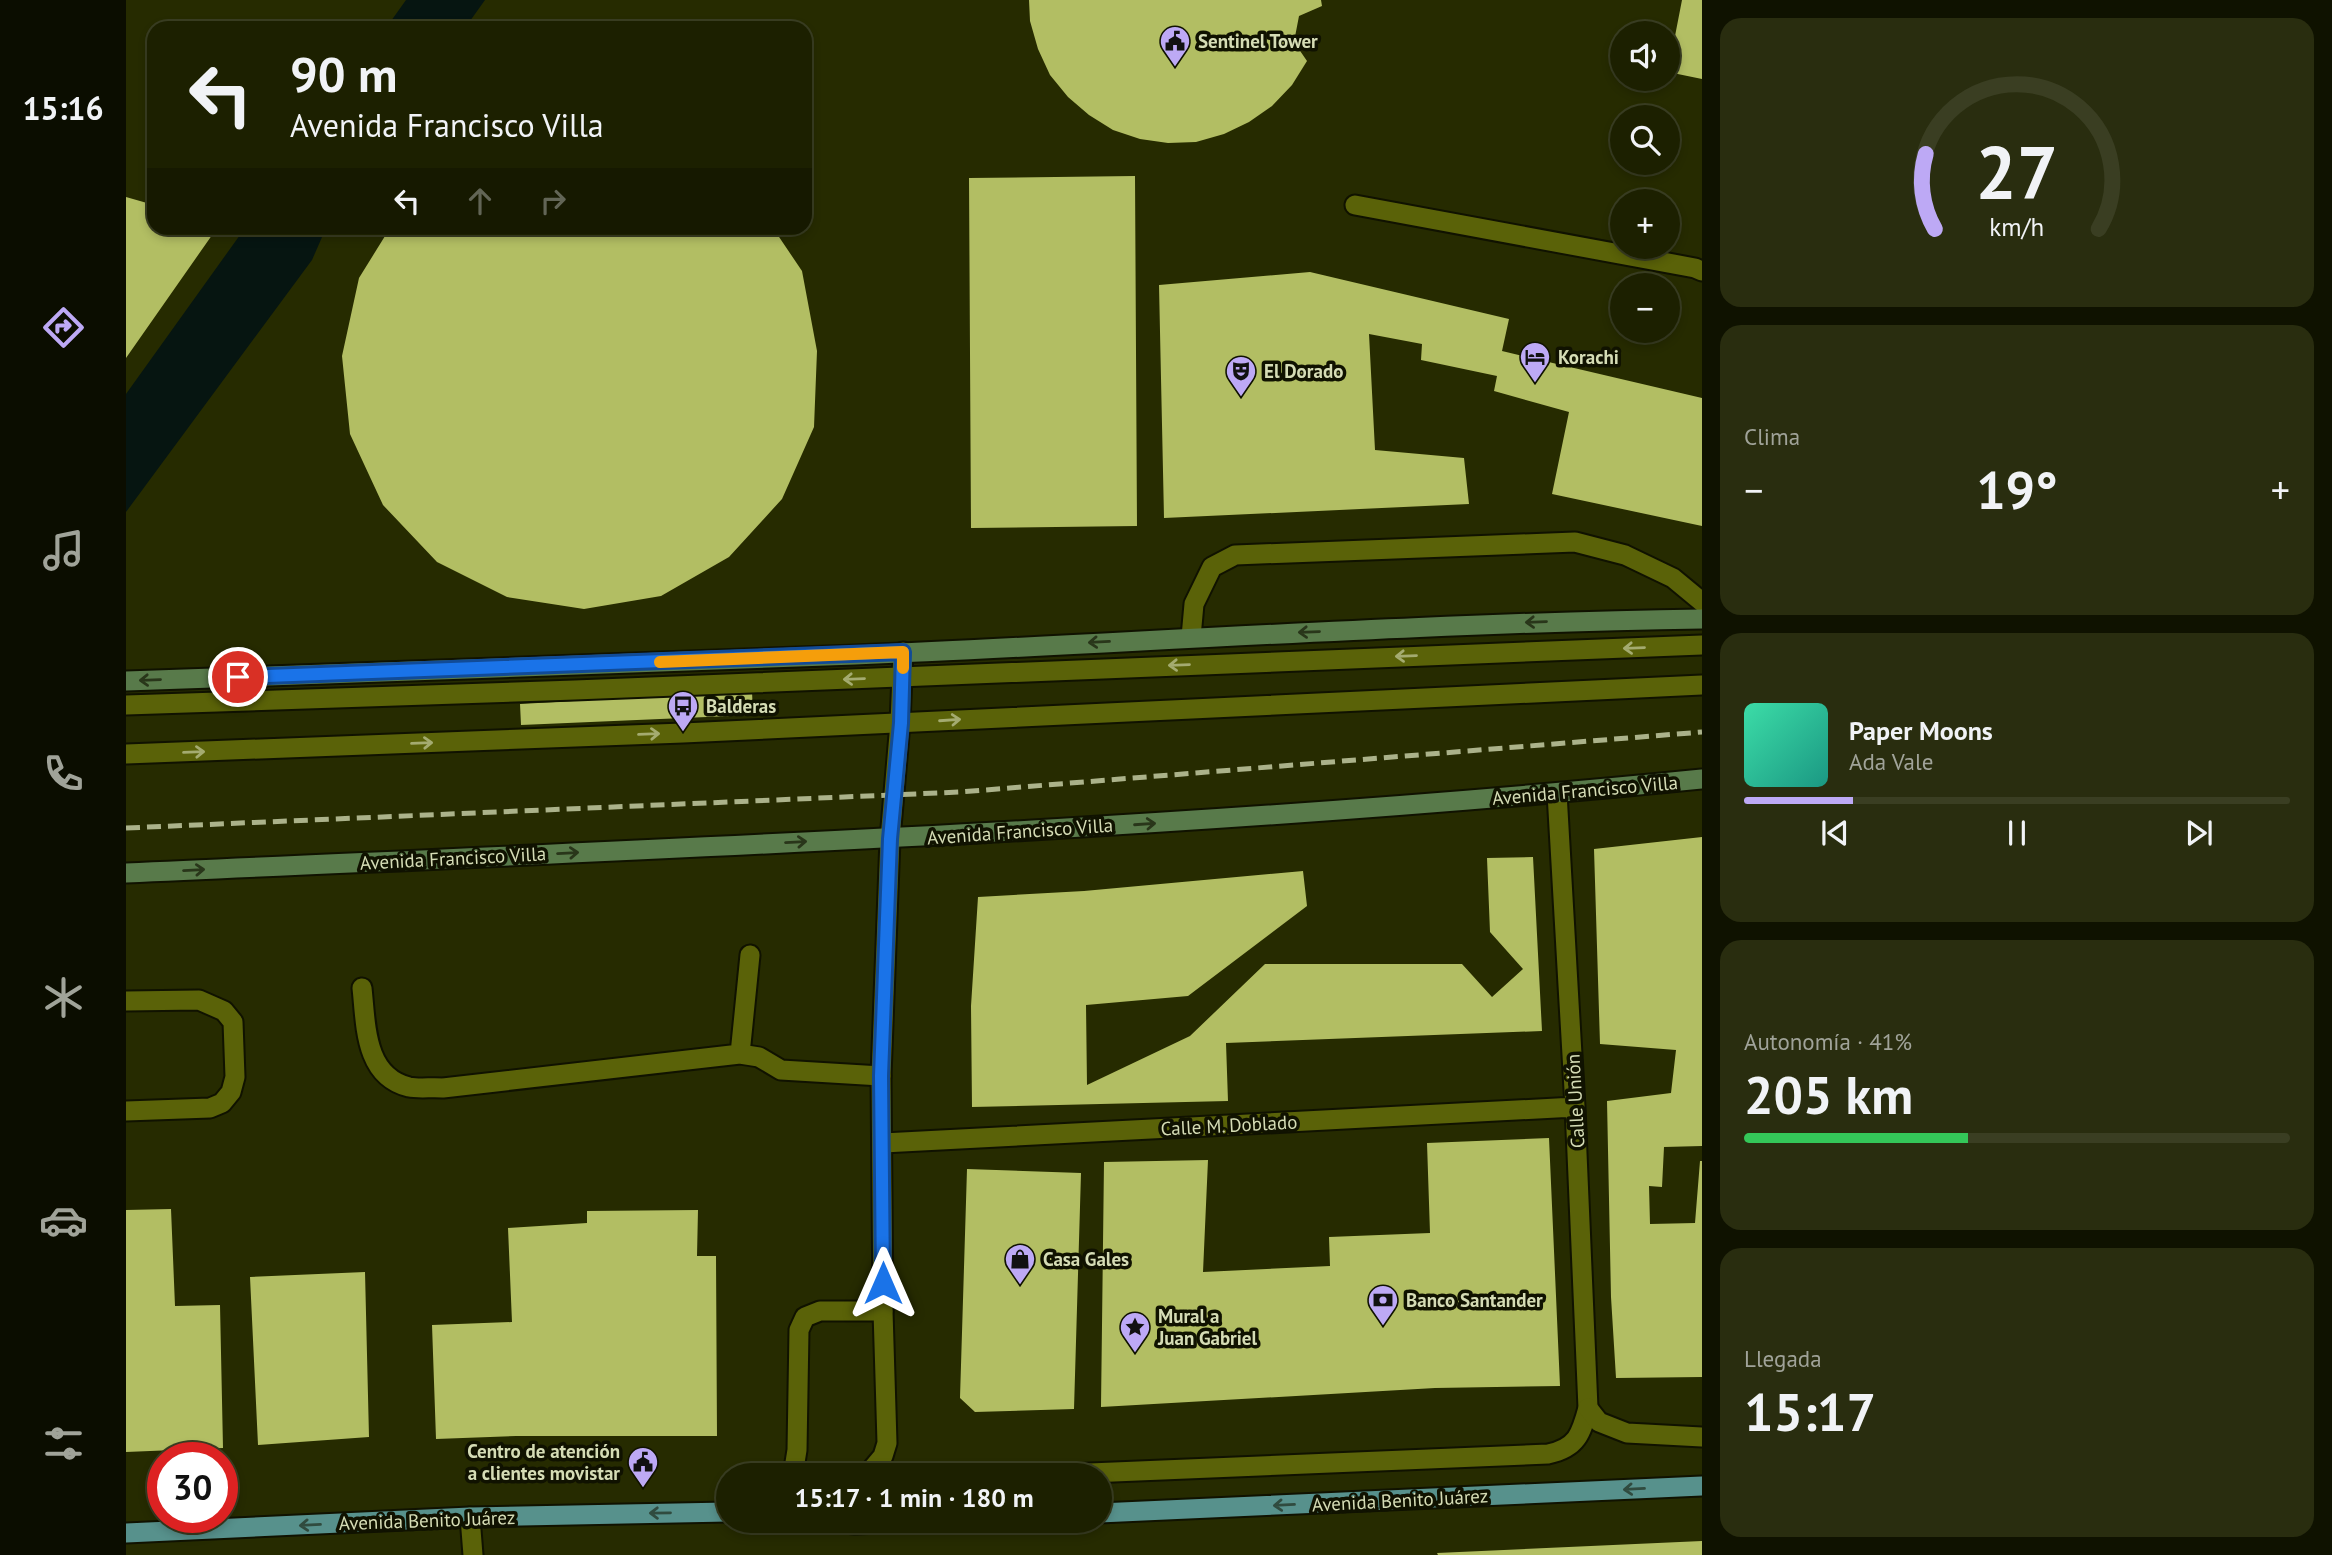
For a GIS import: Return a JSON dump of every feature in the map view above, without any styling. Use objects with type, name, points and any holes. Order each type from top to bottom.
[{"type":"main road","points":[[126,681],[1702,618]]},
{"type":"main road","name":"Avenida Francisco Villa","points":[[126,873],[890,839],[1557,793],[1702,779]]},
{"type":"main road","name":"Avenida Benito Juárez","points":[[1112,1512],[1702,1486]]},
{"type":"main road","name":"Avenida Benito Juárez","points":[[126,1533],[470,1517],[716,1512]]},
{"type":"street","points":[[1355,205],[1702,271]]},
{"type":"street","points":[[1191,637],[1194,604],[1212,567],[1235,555],[1575,542],[1625,555],[1673,578],[1702,602]]},
{"type":"street","points":[[126,705],[1702,645]]},
{"type":"street","points":[[877,1463],[883,1456],[887,1443],[881,1076],[890,839],[901,723],[903,652]]},
{"type":"street","points":[[126,754],[901,723],[1702,685]]},
{"type":"street","name":"Calle Unión","points":[[1557,793],[1575,1107],[1588,1408]]},
{"type":"street","points":[[740,1054],[750,954]]},
{"type":"street","points":[[362,988],[369,1049],[384,1074],[408,1086],[443,1088],[740,1054],[759,1057],[781,1070],[881,1076]]},
{"type":"street","points":[[126,1001],[199,1000],[224,1011],[233,1022],[235,1077],[231,1092],[222,1103],[209,1108],[126,1111]]},
{"type":"street","name":"Calle M. Doblado","points":[[883,1143],[1575,1107]]},
{"type":"street","points":[[795,1463],[799,1330],[805,1317],[820,1311],[883,1311]]},
{"type":"street","points":[[1588,1408],[1599,1422],[1627,1433],[1702,1437]]},
{"type":"street","points":[[1112,1472],[1548,1454],[1563,1451],[1581,1435],[1588,1408]]},
{"type":"street","points":[[470,1517],[473,1555]]},
{"type":"shaded area","points":[[406,0],[485,0],[470,21],[391,21]]},
{"type":"shaded area","points":[[240,235],[323,235],[312,260],[126,512],[126,394]]},
{"type":"building","name":"Sentinel Tower","points":[[1029,0],[1321,0],[1322,6],[1299,16],[1294,42],[1307,61],[1292,85],[1272,106],[1249,122],[1224,134],[1196,142],[1168,143],[1140,139],[1113,130],[1068,97],[1050,75],[1038,49],[1030,21]]},
{"type":"building","points":[[1682,0],[1702,0],[1702,79],[1680,74],[1678,21]]},
{"type":"building","points":[[1135,176],[1137,526],[971,528],[969,178]]},
{"type":"building","points":[[126,197],[147,203],[147,235],[212,235],[126,358]]},
{"type":"building","points":[[386,235],[778,235],[802,271],[817,351],[814,427],[782,499],[729,557],[661,596],[584,609],[507,597],[437,562],[383,505],[350,434],[342,356],[359,278]]},
{"type":"building","points":[[1310,272],[1509,319],[1502,351],[1702,398],[1702,526],[1552,494],[1569,412],[1494,391],[1497,376],[1421,360],[1422,344],[1369,334],[1375,450],[1464,458],[1469,504],[1164,518],[1159,285]]},
{"type":"building","points":[[752,691],[753,715],[521,725],[520,704]]},
{"type":"building","points":[[1702,837],[1702,1146],[1664,1147],[1662,1187],[1649,1186],[1650,1224],[1695,1223],[1702,1161],[1702,1377],[1616,1378],[1611,1297],[1607,1101],[1671,1093],[1676,1050],[1600,1044],[1594,849]]},
{"type":"building","points":[[1533,857],[1542,1031],[1226,1043],[1228,1101],[972,1107],[971,1006],[978,897],[1084,891],[1303,871],[1307,906],[1188,996],[1086,1005],[1087,1085],[1190,1036],[1265,964],[1462,964],[1492,997],[1523,969],[1490,932],[1487,858]]},
{"type":"building","points":[[1549,1138],[1560,1386],[1435,1388],[1101,1407],[1104,1162],[1208,1160],[1203,1272],[1330,1266],[1329,1237],[1430,1233],[1427,1143]]},
{"type":"building","name":"Casa Gales","points":[[967,1169],[1081,1173],[1074,1409],[975,1412],[960,1398]]},
{"type":"building","points":[[171,1209],[175,1306],[220,1305],[223,1442],[147,1442],[147,1451],[126,1452],[126,1210]]},
{"type":"building","points":[[698,1210],[697,1256],[716,1256],[717,1436],[516,1436],[436,1439],[432,1325],[512,1322],[508,1228],[587,1223],[587,1211]]},
{"type":"building","points":[[365,1272],[369,1437],[258,1445],[250,1277]]},
{"type":"building","points":[[1702,1541],[1702,1555],[1437,1553]]},
{"type":"railway","points":[[126,828],[960,792],[1702,732]]},
{"type":"slow traffic","points":[[660,662],[903,652],[903,668]]},
{"type":"place","name":"Sentinel Tower","points":[[1175,68]]},
{"type":"place","name":"Korachi","points":[[1535,384]]},
{"type":"place","name":"El Dorado","points":[[1241,398]]},
{"type":"place","name":"Balderas","points":[[683,733]]},
{"type":"place","name":"Casa Gales","points":[[1020,1286]]},
{"type":"place","name":"Banco Santander","points":[[1383,1327]]},
{"type":"place","name":"Mural a Juan Gabriel","points":[[1135,1354]]},
{"type":"place","name":"Centro de atención a clientes movistar","points":[[643,1489]]},
{"type":"route","points":[[238,677],[903,652],[901,723],[890,839],[881,1076],[883,1283]]}]
